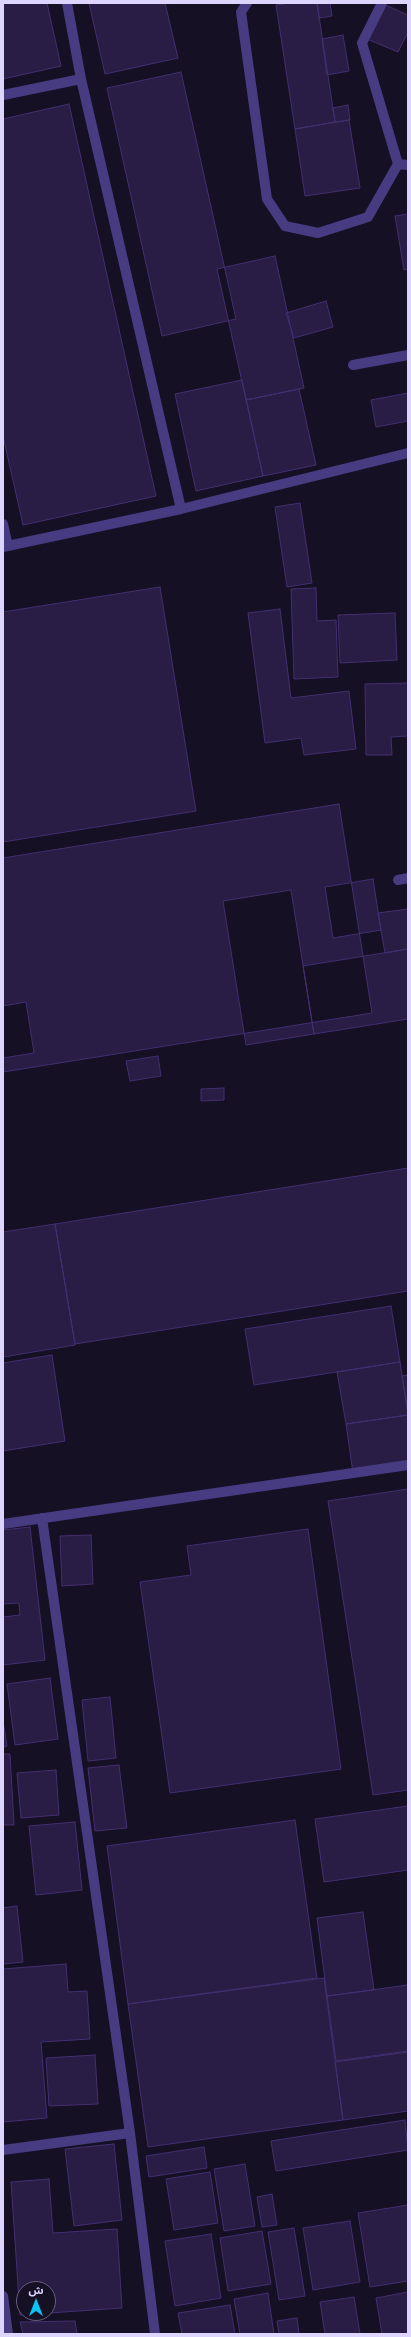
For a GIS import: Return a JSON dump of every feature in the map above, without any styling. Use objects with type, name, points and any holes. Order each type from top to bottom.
[{"type":"street","points":[[67,3],[82,79],[181,509]]},
{"type":"street","points":[[248,3],[241,12],[267,199],[284,226],[318,233],[368,218],[403,165],[362,43],[382,3]]},
{"type":"street","points":[[3,95],[82,79]]},
{"type":"street","points":[[352,365],[408,355]]},
{"type":"street","points":[[3,524],[5,546],[181,509],[408,453]]},
{"type":"street","points":[[3,1524],[408,1465]]},
{"type":"street","points":[[42,1518],[130,2133],[155,2334]]},
{"type":"street","points":[[3,2150],[130,2133]]},
{"type":"street","points":[[3,2296],[8,2334]]},
{"type":"building","points":[[3,3],[47,3],[61,66],[3,79]]},
{"type":"building","points":[[89,3],[165,3],[178,58],[105,74]]},
{"type":"building","points":[[290,3],[317,3],[335,122],[295,129],[276,5]]},
{"type":"building","points":[[317,3],[330,3],[332,16],[319,18]]},
{"type":"building","points":[[383,4],[408,15],[408,32],[398,52],[367,39]]},
{"type":"building","points":[[343,35],[349,71],[327,75],[322,39]]},
{"type":"building","points":[[181,72],[236,319],[162,336],[107,88]]},
{"type":"building","points":[[69,104],[156,496],[23,525],[3,436],[3,119]]},
{"type":"building","points":[[348,105],[350,120],[335,122],[333,108]]},
{"type":"building","points":[[349,120],[360,188],[305,196],[295,129]]},
{"type":"building","points":[[408,214],[408,269],[404,270],[395,216]]},
{"type":"building","points":[[275,256],[304,388],[246,400],[217,269]]},
{"type":"building","points":[[326,301],[333,327],[294,338],[286,313]]},
{"type":"building","points":[[242,380],[263,476],[196,491],[175,394]]},
{"type":"building","points":[[299,389],[316,465],[263,476],[246,400]]},
{"type":"building","points":[[408,393],[408,421],[376,427],[371,400]]},
{"type":"building","points":[[300,503],[312,583],[287,587],[275,507]]},
{"type":"building","points":[[160,587],[196,811],[3,842],[3,612]]},
{"type":"building","points":[[316,588],[317,621],[336,620],[338,677],[294,679],[291,589]]},
{"type":"building","points":[[280,609],[291,698],[349,691],[356,749],[304,755],[301,738],[265,743],[248,613]]},
{"type":"building","points":[[395,613],[397,660],[340,663],[338,615]]},
{"type":"building","points":[[408,683],[408,736],[391,737],[392,755],[366,755],[365,684]]},
{"type":"building","points":[[339,804],[372,1013],[3,1072],[3,858]]},
{"type":"building","points":[[373,879],[381,930],[333,938],[325,887]]},
{"type":"building","points":[[291,890],[314,1034],[246,1045],[223,901]]},
{"type":"building","points":[[408,909],[408,949],[385,953],[378,913]]},
{"type":"building","points":[[408,949],[408,1019],[314,1034],[303,966]]},
{"type":"building","points":[[26,1002],[34,1053],[3,1058],[3,1006]]},
{"type":"building","points":[[158,1056],[161,1076],[130,1081],[126,1061]]},
{"type":"building","points":[[224,1088],[224,1100],[201,1101],[201,1089]]},
{"type":"building","points":[[408,1168],[408,1291],[75,1344],[55,1224]]},
{"type":"building","points":[[55,1224],[75,1345],[3,1357],[3,1232]]},
{"type":"building","points":[[391,1306],[400,1362],[254,1385],[245,1329]]},
{"type":"building","points":[[52,1355],[65,1441],[3,1451],[3,1363]]},
{"type":"building","points":[[400,1362],[408,1415],[346,1424],[337,1372]]},
{"type":"building","points":[[408,1375],[408,1412],[402,1376]]},
{"type":"building","points":[[408,1415],[408,1464],[353,1473],[346,1424]]},
{"type":"building","points":[[408,1489],[408,1790],[373,1795],[328,1501]]},
{"type":"building","points":[[30,1527],[45,1660],[3,1665],[3,1617],[20,1615],[19,1603],[3,1604],[3,1530]]},
{"type":"building","points":[[308,1529],[341,1769],[170,1793],[140,1582],[191,1575],[187,1546]]},
{"type":"building","points":[[91,1535],[93,1584],[62,1586],[60,1536]]},
{"type":"building","points":[[50,1678],[58,1739],[15,1745],[7,1684]]},
{"type":"building","points":[[110,1697],[116,1758],[88,1761],[82,1700]]},
{"type":"building","points":[[3,1721],[7,1746],[3,1747]]},
{"type":"building","points":[[3,1754],[10,1754],[14,1825],[3,1825]]},
{"type":"building","points":[[119,1765],[127,1828],[95,1831],[88,1768]]},
{"type":"building","points":[[56,1770],[59,1815],[21,1818],[17,1773]]},
{"type":"building","points":[[408,1806],[408,1870],[324,1882],[315,1819]]},
{"type":"building","points":[[295,1820],[317,1978],[128,2004],[107,1846]]},
{"type":"building","points":[[75,1822],[82,1890],[36,1895],[29,1826]]},
{"type":"building","points":[[17,1906],[23,1962],[3,1964],[3,1908]]},
{"type":"building","points":[[363,1912],[374,1990],[327,1996],[317,1918]]},
{"type":"building","points":[[66,1964],[68,1992],[87,1991],[90,2039],[41,2042],[47,2118],[3,2122],[3,1969]]},
{"type":"building","points":[[324,1978],[343,2120],[148,2147],[128,2004]]},
{"type":"building","points":[[408,1985],[408,2051],[336,2061],[327,1996]]},
{"type":"building","points":[[408,2052],[408,2111],[343,2120],[335,2062]]},
{"type":"building","points":[[95,2055],[98,2104],[49,2106],[46,2058]]},
{"type":"building","points":[[405,2120],[408,2150],[276,2171],[271,2141]]},
{"type":"building","points":[[114,2144],[122,2220],[74,2226],[65,2149]]},
{"type":"building","points":[[204,2147],[207,2168],[149,2177],[146,2156]]},
{"type":"building","points":[[245,2164],[255,2226],[224,2231],[214,2169]]},
{"type":"building","points":[[210,2172],[218,2223],[174,2230],[166,2179]]},
{"type":"building","points":[[49,2179],[53,2233],[117,2229],[122,2308],[56,2313],[56,2281],[18,2281],[11,2182]]},
{"type":"building","points":[[272,2194],[277,2225],[262,2227],[257,2197]]},
{"type":"building","points":[[408,2205],[408,2281],[370,2287],[358,2213]]},
{"type":"building","points":[[350,2221],[360,2282],[313,2290],[303,2228]]},
{"type":"building","points":[[294,2228],[305,2296],[279,2300],[268,2232]]},
{"type":"building","points":[[262,2231],[271,2284],[228,2291],[220,2238]]},
{"type":"building","points":[[211,2234],[221,2298],[175,2306],[165,2241]]},
{"type":"building","points":[[408,2292],[408,2334],[382,2334],[376,2298]]},
{"type":"building","points":[[268,2293],[274,2334],[240,2334],[234,2299]]},
{"type":"building","points":[[354,2297],[360,2334],[325,2334],[320,2302]]},
{"type":"building","points":[[230,2305],[235,2334],[182,2334],[178,2313]]},
{"type":"building","points":[[297,2318],[299,2334],[279,2334],[277,2321]]},
{"type":"building","points":[[75,2321],[77,2334],[23,2334],[20,2322]]}]
